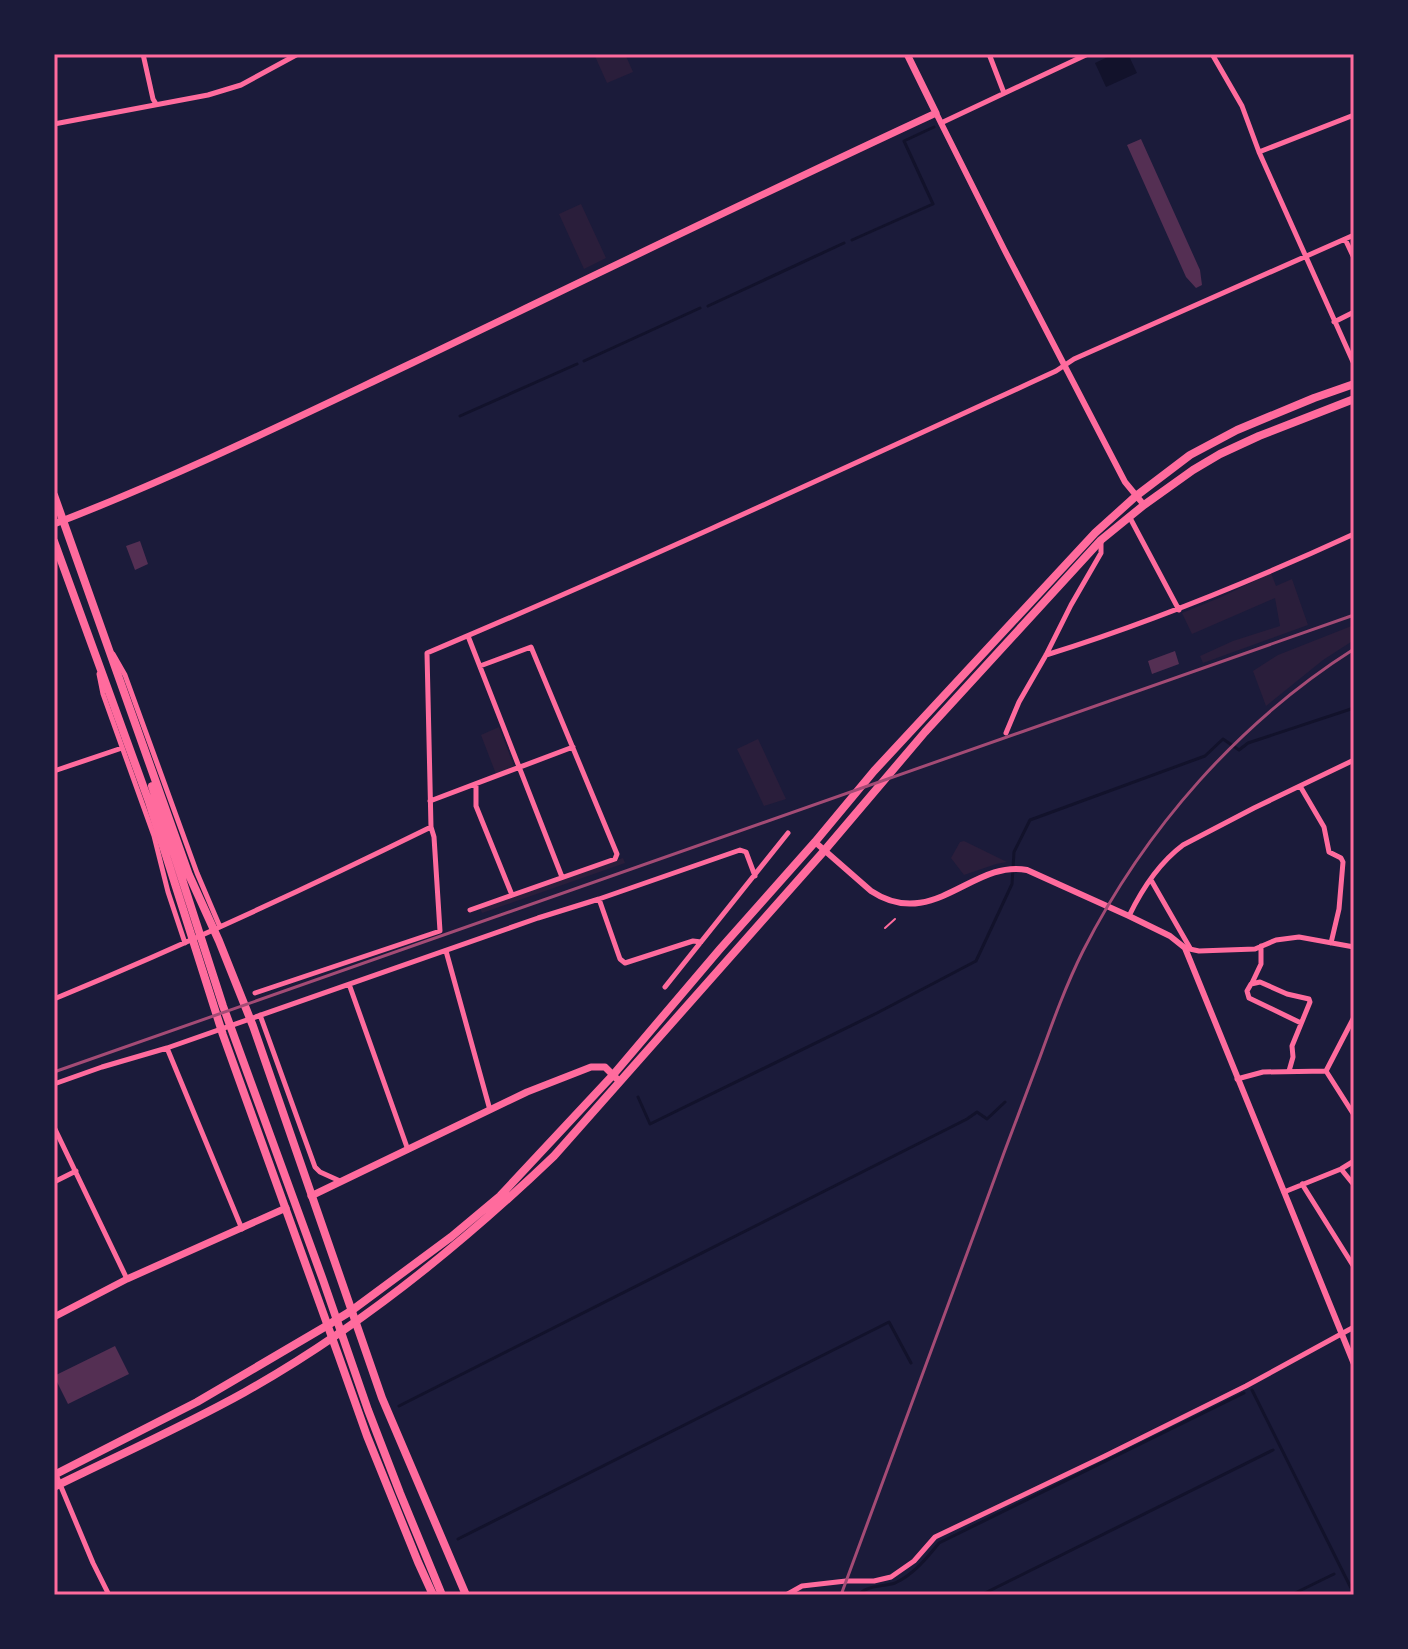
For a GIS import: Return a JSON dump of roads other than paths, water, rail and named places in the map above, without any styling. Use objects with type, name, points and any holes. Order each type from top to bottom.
[{"type":"main road","points":[[54,524],[298,418],[936,113],[907,54]]},
{"type":"main road","points":[[54,1473],[197,1402],[351,1311],[451,1237],[500,1196],[613,1075],[874,771],[1095,533],[1136,496],[1190,455],[1237,430],[1354,384]]},
{"type":"main road","points":[[56,1486],[244,1393],[356,1323],[457,1246],[554,1156],[620,1084],[869,800],[893,768],[1101,540],[1144,505],[1220,454],[1354,399]]},
{"type":"main road","points":[[54,495],[140,739],[223,1035],[367,1436],[433,1595]]},
{"type":"main road","points":[[54,541],[97,656],[125,747],[181,878],[219,941],[248,1012],[382,1398],[466,1595]]},
{"type":"main road","points":[[140,739],[155,800],[223,1006],[368,1410],[442,1595]]},
{"type":"main road","points":[[125,747],[155,800]]},
{"type":"main road","points":[[311,1196],[527,1092],[591,1067],[605,1067],[620,1084]]},
{"type":"main road","points":[[54,1317],[127,1279],[286,1208]]},
{"type":"street","points":[[143,54],[156,104]]},
{"type":"street","points":[[54,124],[229,89],[255,78],[286,57],[298,54]]},
{"type":"street","points":[[989,54],[1004,93]]},
{"type":"street","points":[[941,123],[1088,54]]},
{"type":"street","points":[[1212,54],[1242,106],[1259,152],[1354,364]]},
{"type":"street","points":[[936,113],[1125,482],[1144,505]]},
{"type":"street","points":[[1259,152],[1354,115]]},
{"type":"street","points":[[255,993],[440,931],[431,827],[427,653],[665,549],[932,428],[1074,359],[1354,235]]},
{"type":"street","points":[[1345,239],[1354,258]]},
{"type":"street","points":[[1334,322],[1354,312]]},
{"type":"street","points":[[1129,516],[1179,610]]},
{"type":"street","points":[[1046,655],[1179,610],[1354,534]]},
{"type":"street","points":[[1006,733],[1019,702],[1101,553],[1101,540]]},
{"type":"street","points":[[468,636],[562,877]]},
{"type":"street","points":[[109,646],[125,675],[197,873],[220,927]]},
{"type":"street","points":[[470,910],[615,859],[617,854],[531,647],[480,666]]},
{"type":"street","points":[[54,771],[125,747],[185,943]]},
{"type":"street","points":[[430,801],[573,747]]},
{"type":"street","points":[[1129,916],[1151,880],[1173,852],[1183,845],[1354,760]]},
{"type":"street","points":[[476,784],[476,806],[512,895]]},
{"type":"street","points":[[1300,786],[1324,827],[1329,852],[1343,862],[1339,909],[1331,943]]},
{"type":"street","points":[[54,999],[308,887],[431,827]]},
{"type":"street","points":[[665,987],[788,833]]},
{"type":"street","points":[[815,842],[871,891],[896,902],[932,900],[992,874],[1017,868],[1129,916],[1199,951],[1255,949],[1276,940],[1299,937],[1354,947]]},
{"type":"street","points":[[54,1084],[167,1048],[740,850],[746,852],[755,876]]},
{"type":"street","points":[[1151,880],[1188,948],[1237,1079],[1354,1364]]},
{"type":"street","points":[[599,899],[620,959],[625,963],[693,941],[701,942]]},
{"type":"street","points":[[1261,946],[1261,964],[1247,991],[1249,998],[1301,1023]]},
{"type":"street","points":[[446,951],[490,1110]]},
{"type":"street","points":[[1251,984],[1260,982],[1287,994],[1309,999],[1292,1046],[1289,1071]]},
{"type":"street","points":[[349,984],[408,1150]]},
{"type":"street","points":[[260,1015],[315,1167],[341,1181]]},
{"type":"street","points":[[1326,1071],[1354,1017]]},
{"type":"street","points":[[167,1048],[242,1229]]},
{"type":"street","points":[[1237,1079],[1263,1072],[1326,1071]]},
{"type":"street","points":[[1326,1071],[1354,1115]]},
{"type":"street","points":[[54,1127],[127,1279]]},
{"type":"street","points":[[1284,1192],[1354,1161]]},
{"type":"street","points":[[1341,1169],[1354,1185]]},
{"type":"street","points":[[54,1182],[76,1171]]},
{"type":"street","points":[[1302,1184],[1354,1267]]},
{"type":"street","points":[[786,1595],[802,1586],[891,1577],[914,1561],[935,1537],[1133,1442],[1354,1327]]},
{"type":"street","points":[[54,1473],[56,1486],[109,1595]]},
{"type":"waterway","points":[[852,240],[933,204],[904,141],[934,127]]},
{"type":"waterway","points":[[708,306],[844,243]]},
{"type":"waterway","points":[[584,361],[700,308]]},
{"type":"waterway","points":[[460,416],[577,364]]},
{"type":"waterway","points":[[638,1097],[650,1124],[976,961],[1012,884],[1014,852],[1030,820],[1205,756],[1223,739],[1239,750],[1248,743],[1354,708]]},
{"type":"waterway","points":[[399,1406],[977,1112],[987,1119],[1005,1102]]},
{"type":"waterway","points":[[458,1539],[889,1322],[911,1363]]},
{"type":"waterway","points":[[1252,1390],[1354,1594]]},
{"type":"waterway","points":[[858,1595],[870,1588],[902,1580],[939,1543],[1244,1393]]},
{"type":"waterway","points":[[981,1595],[1273,1450]]},
{"type":"waterway","points":[[1291,1595],[1334,1574]]},
{"type":"railway","points":[[54,1072],[1354,615]]},
{"type":"railway","points":[[841,1595],[1055,1017],[1083,951],[1135,863],[1199,782],[1234,744],[1272,710],[1354,649]]}]
